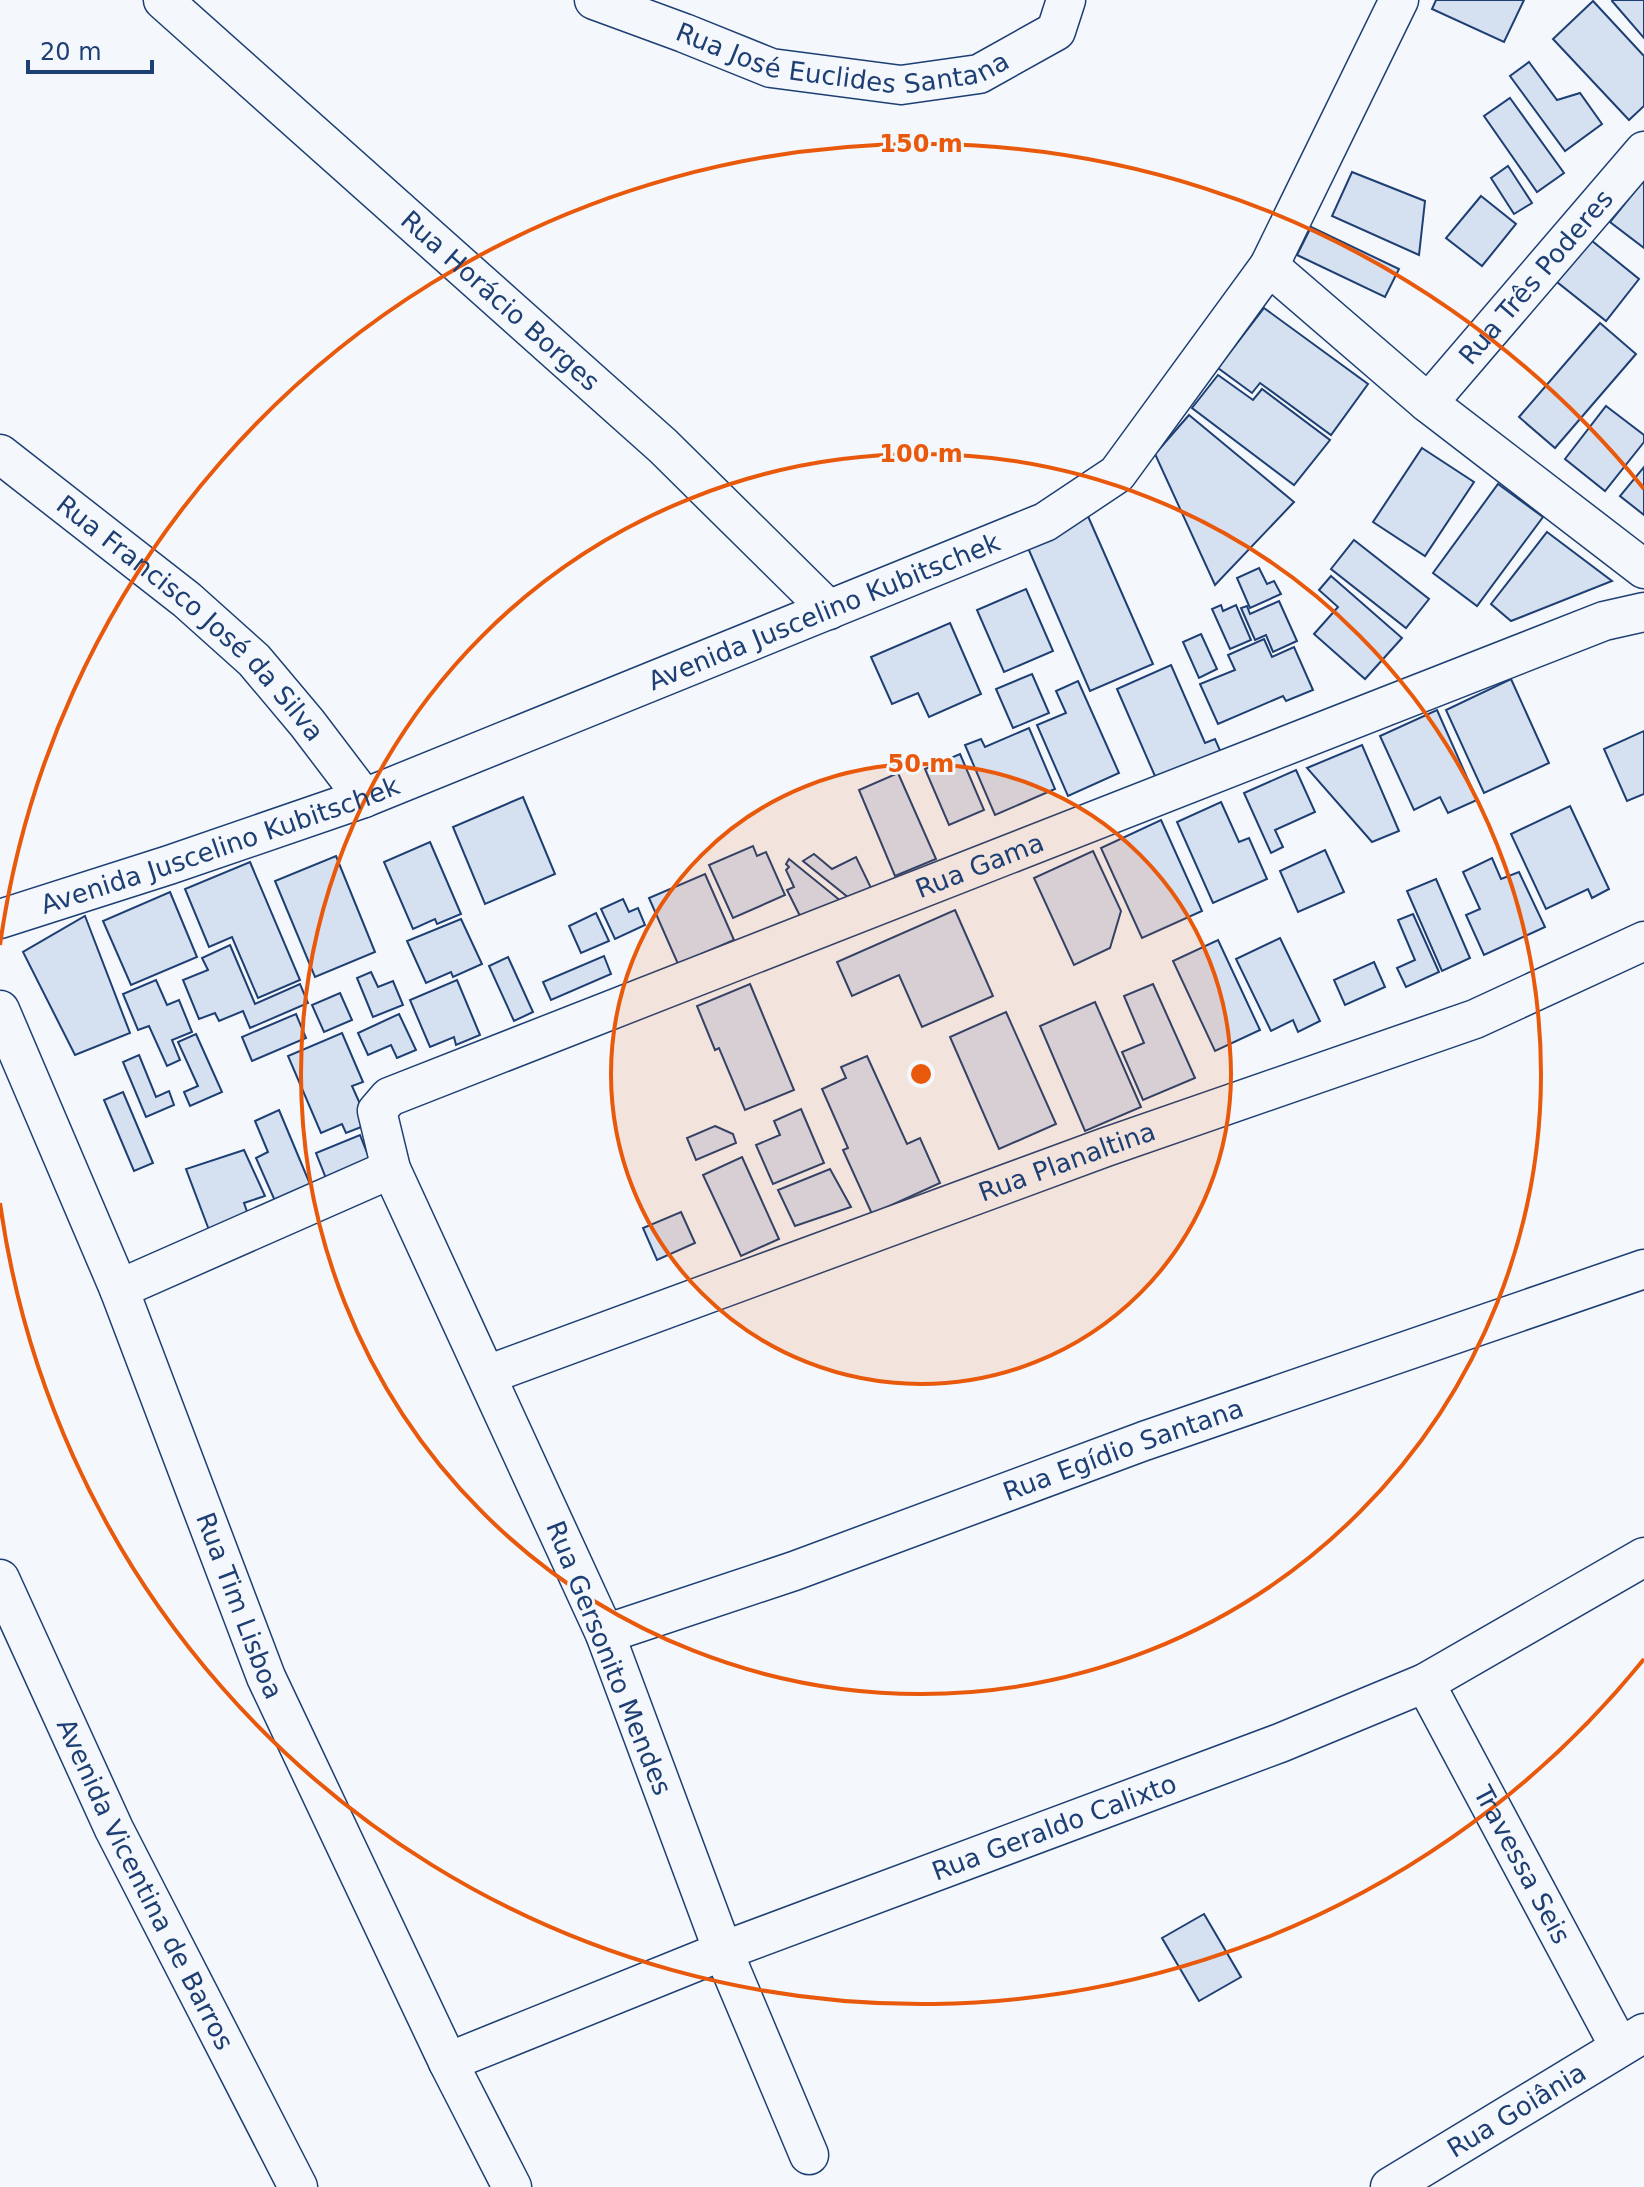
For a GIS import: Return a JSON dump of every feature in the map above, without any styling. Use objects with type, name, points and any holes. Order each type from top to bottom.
[{"type":"street","name":"Rua Horácio Borges","points":[[163,0],[663,446],[829,610]]},
{"type":"street","name":"Rua José Euclides Santana","points":[[594,0],[771,68],[901,85],[979,74],[1056,31],[1066,0]]},
{"type":"street","name":"Avenida Juscelino Kubitschek","points":[[0,919],[364,798],[1045,522],[1117,474],[1269,266],[1399,0]]},
{"type":"street","name":"Rua Três Poderes","points":[[1428,403],[1644,151]]},
{"type":"street","points":[[1269,266],[1428,403],[1644,569]]},
{"type":"street","name":"Rua Francisco José da Silva","points":[[0,454],[187,600],[254,660],[364,798]]},
{"type":"street","name":"Rua Gama","points":[[391,1169],[377,1111],[389,1097],[1604,621],[1644,612]]},
{"type":"street","name":"Rua Planaltina","points":[[487,1375],[1106,1147],[1475,1019],[1644,941]]},
{"type":"street","name":"Rua Tim Lisboa","points":[[0,1010],[119,1289],[266,1677],[448,2062],[512,2187]]},
{"type":"street","points":[[119,1289],[391,1169]]},
{"type":"street","name":"Rua Gersonito Mendes","points":[[391,1169],[605,1634],[723,1951],[809,2155]]},
{"type":"street","name":"Rua Egídio Santana","points":[[605,1634],[794,1571],[1144,1441],[1644,1269]]},
{"type":"street","name":"Rua Geraldo Calixto","points":[[448,2062],[723,1951],[1280,1743],[1425,1683],[1644,1557]]},
{"type":"street","name":"Avenida Vicentina de Barros","points":[[0,1579],[114,1829],[298,2187]]},
{"type":"street","name":"Travessa Seis","points":[[1425,1683],[1632,2039]]},
{"type":"street","name":"Rua Goiânia","points":[[1390,2187],[1632,2039]]},
{"type":"building","points":[[1436,0],[1524,0],[1504,42],[1432,9]]},
{"type":"building","points":[[1644,0],[1644,38],[1612,1]]},
{"type":"building","points":[[1593,1],[1644,56],[1644,106],[1629,120],[1553,39]]},
{"type":"building","points":[[1529,62],[1557,100],[1580,93],[1602,124],[1565,151],[1510,76]]},
{"type":"building","points":[[1510,98],[1564,173],[1537,192],[1484,116]]},
{"type":"building","points":[[1508,166],[1532,203],[1514,214],[1491,178]]},
{"type":"building","points":[[1352,172],[1425,201],[1419,255],[1332,216]]},
{"type":"building","points":[[1644,180],[1644,248],[1610,222]]},
{"type":"building","points":[[1481,196],[1516,224],[1482,266],[1446,238]]},
{"type":"building","points":[[1311,227],[1399,269],[1385,297],[1297,255]]},
{"type":"building","points":[[1586,236],[1639,279],[1606,321],[1552,278]]},
{"type":"building","points":[[1264,308],[1368,384],[1331,435],[1260,383],[1252,393],[1218,368]]},
{"type":"building","points":[[1600,323],[1636,354],[1555,448],[1519,417]]},
{"type":"building","points":[[1218,375],[1253,400],[1262,389],[1330,440],[1294,485],[1192,408]]},
{"type":"building","points":[[1606,406],[1644,435],[1644,442],[1605,491],[1565,459]]},
{"type":"building","points":[[1189,415],[1294,502],[1215,585],[1155,454]]},
{"type":"building","points":[[1422,448],[1474,482],[1425,556],[1373,522]]},
{"type":"building","points":[[1644,467],[1644,515],[1620,496]]},
{"type":"building","points":[[1498,484],[1543,517],[1477,606],[1433,573]]},
{"type":"building","points":[[1087,514],[1153,664],[1090,691],[1025,541]]},
{"type":"building","points":[[1547,532],[1612,581],[1511,621],[1491,604]]},
{"type":"building","points":[[1354,540],[1429,599],[1406,628],[1331,569]]},
{"type":"building","points":[[1259,568],[1267,584],[1274,581],[1281,594],[1250,608],[1237,578]]},
{"type":"building","points":[[1331,576],[1402,638],[1365,679],[1314,634],[1338,607],[1319,590]]},
{"type":"building","points":[[1026,589],[1053,651],[1004,672],[977,610]]},
{"type":"building","points":[[1279,601],[1297,641],[1273,652],[1266,635],[1255,640],[1241,608],[1247,606],[1250,614]]},
{"type":"building","points":[[1221,605],[1223,611],[1236,605],[1251,640],[1230,649],[1212,609]]},
{"type":"building","points":[[950,623],[981,694],[929,717],[918,693],[892,704],[871,657]]},
{"type":"building","points":[[1201,634],[1217,669],[1199,678],[1183,642]]},
{"type":"building","points":[[1264,639],[1272,657],[1294,647],[1313,690],[1286,701],[1283,696],[1218,724],[1200,684],[1235,670],[1228,655]]},
{"type":"building","points":[[1171,665],[1205,743],[1215,739],[1222,755],[1158,783],[1117,689]]},
{"type":"building","points":[[1032,674],[1049,713],[1013,728],[996,689]]},
{"type":"building","points":[[1511,679],[1549,763],[1484,793],[1446,710]]},
{"type":"building","points":[[1078,681],[1119,773],[1068,796],[1037,725],[1066,713],[1056,691]]},
{"type":"building","points":[[1437,710],[1477,800],[1448,813],[1440,797],[1414,810],[1380,736]]},
{"type":"building","points":[[1029,728],[1055,789],[995,815],[965,745],[981,739],[985,747]]},
{"type":"building","points":[[1644,731],[1644,794],[1627,801],[1604,749]]},
{"type":"building","points":[[1362,745],[1399,831],[1372,842],[1307,768]]},
{"type":"building","points":[[960,754],[984,810],[949,825],[925,769]]},
{"type":"building","points":[[1296,770],[1315,812],[1275,830],[1283,847],[1271,853],[1244,793]]},
{"type":"building","points":[[898,773],[936,859],[895,876],[859,790]]},
{"type":"building","points":[[523,797],[555,874],[485,904],[453,827]]},
{"type":"building","points":[[1221,802],[1239,842],[1249,838],[1267,879],[1213,903],[1177,822]]},
{"type":"building","points":[[1570,806],[1609,889],[1592,898],[1588,889],[1546,909],[1511,834]]},
{"type":"building","points":[[1161,820],[1202,911],[1142,938],[1101,848]]},
{"type":"building","points":[[430,842],[461,914],[437,924],[435,919],[413,929],[384,862]]},
{"type":"building","points":[[753,846],[757,856],[766,852],[785,895],[733,918],[709,865]]},
{"type":"building","points":[[1325,850],[1344,892],[1298,912],[1280,871]]},
{"type":"building","points":[[1093,851],[1121,911],[1110,948],[1074,965],[1034,878]]},
{"type":"building","points":[[814,854],[832,869],[856,857],[873,892],[854,902],[803,861]]},
{"type":"building","points":[[336,856],[375,952],[315,977],[275,881]]},
{"type":"building","points":[[1492,858],[1501,879],[1519,872],[1545,927],[1484,955],[1466,915],[1480,909],[1463,872]]},
{"type":"building","points":[[789,859],[847,906],[805,926],[787,890],[794,887],[786,870]]},
{"type":"building","points":[[250,862],[300,980],[258,998],[232,937],[209,947],[185,889]]},
{"type":"building","points":[[705,874],[734,940],[678,964],[649,898]]},
{"type":"building","points":[[1436,879],[1470,958],[1442,971],[1407,891]]},
{"type":"building","points":[[170,892],[197,957],[131,985],[103,921]]},
{"type":"building","points":[[623,899],[629,912],[638,908],[645,925],[615,939],[601,909]]},
{"type":"building","points":[[955,910],[993,996],[922,1027],[899,975],[852,996],[837,962]]},
{"type":"building","points":[[596,913],[609,941],[581,953],[569,926]]},
{"type":"building","points":[[1413,914],[1439,972],[1406,987],[1397,968],[1415,960],[1398,920]]},
{"type":"building","points":[[85,916],[130,1033],[75,1055],[23,952]]},
{"type":"building","points":[[461,919],[482,964],[453,977],[451,972],[426,983],[407,941]]},
{"type":"building","points":[[1280,938],[1320,1021],[1298,1032],[1293,1020],[1271,1031],[1236,959]]},
{"type":"building","points":[[1218,940],[1260,1030],[1215,1051],[1173,961]]},
{"type":"building","points":[[230,945],[255,1004],[300,984],[308,1003],[250,1028],[243,1011],[219,1021],[215,1013],[199,1019],[183,980],[208,970],[202,958]]},
{"type":"building","points":[[604,956],[611,974],[551,1000],[543,982]]},
{"type":"building","points":[[508,957],[533,1012],[514,1021],[489,966]]},
{"type":"building","points":[[1374,962],[1385,987],[1345,1005],[1334,980]]},
{"type":"building","points":[[371,972],[378,987],[393,981],[403,1005],[373,1017],[357,978]]},
{"type":"building","points":[[156,980],[167,1005],[179,1000],[192,1032],[172,1040],[180,1060],[167,1066],[149,1026],[138,1030],[123,994]]},
{"type":"building","points":[[457,980],[480,1035],[456,1045],[454,1037],[430,1047],[410,1000]]},
{"type":"building","points":[[750,984],[794,1090],[745,1110],[697,1006]]},
{"type":"building","points":[[1153,984],[1195,1078],[1143,1100],[1122,1052],[1144,1043],[1124,996]]},
{"type":"building","points":[[340,993],[352,1020],[324,1032],[312,1005]]},
{"type":"building","points":[[1095,1002],[1141,1107],[1085,1131],[1040,1026]]},
{"type":"building","points":[[1006,1012],[1056,1124],[999,1149],[950,1037]]},
{"type":"building","points":[[296,1014],[306,1038],[252,1061],[242,1037]]},
{"type":"building","points":[[399,1014],[416,1050],[397,1058],[391,1045],[368,1055],[358,1033]]},
{"type":"building","points":[[342,1033],[363,1082],[352,1086],[369,1124],[346,1133],[342,1124],[321,1133],[288,1056]]},
{"type":"building","points":[[196,1034],[222,1092],[190,1106],[184,1092],[198,1086],[178,1042]]},
{"type":"building","points":[[139,1055],[156,1097],[169,1091],[174,1105],[146,1117],[123,1062]]},
{"type":"building","points":[[867,1056],[907,1144],[920,1138],[940,1183],[872,1214],[843,1150],[848,1148],[822,1089],[846,1078],[841,1067]]},
{"type":"building","points":[[123,1092],[153,1163],[134,1171],[104,1100]]},
{"type":"building","points":[[801,1109],[824,1163],[773,1184],[756,1145],[780,1135],[774,1121]]},
{"type":"building","points":[[279,1110],[315,1196],[279,1210],[256,1158],[268,1152],[255,1121]]},
{"type":"building","points":[[715,1126],[733,1134],[736,1143],[696,1160],[687,1138]]},
{"type":"building","points":[[360,1135],[373,1168],[329,1186],[316,1153]]},
{"type":"building","points":[[244,1150],[265,1196],[244,1203],[251,1223],[209,1230],[186,1169]]},
{"type":"building","points":[[742,1157],[779,1239],[741,1256],[703,1175]]},
{"type":"building","points":[[830,1169],[851,1207],[795,1226],[778,1190]]},
{"type":"building","points":[[681,1212],[695,1243],[657,1260],[643,1228]]},
{"type":"building","points":[[1204,1914],[1241,1977],[1199,2001],[1162,1938]]}]
